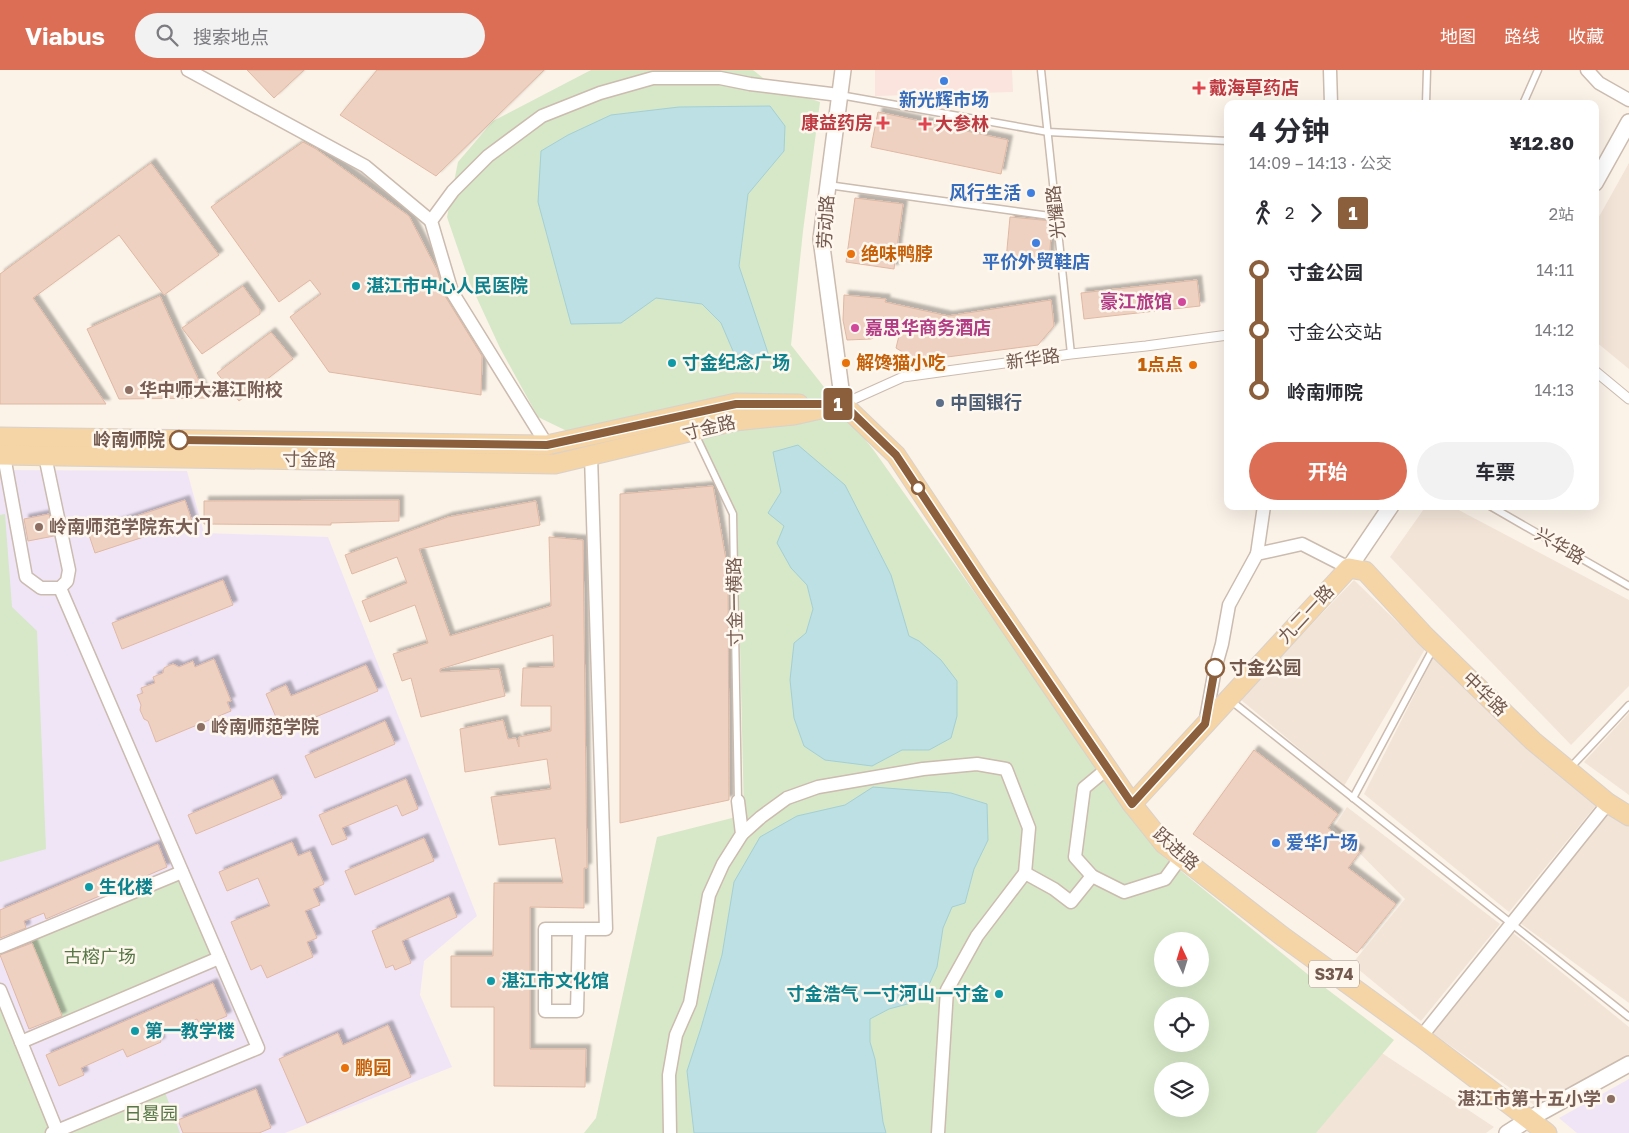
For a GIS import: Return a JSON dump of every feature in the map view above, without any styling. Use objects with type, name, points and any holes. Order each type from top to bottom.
[{"type":"main road","name":"寸金路","points":[[1,449],[547,445],[691,423],[794,415],[843,404]]},
{"type":"main road","name":"跃进路","points":[[843,404],[896,455],[1132,804],[1164,844],[1282,936],[1421,1037],[1547,1133]]},
{"type":"main road","name":"寸金路","points":[[1,449],[45,456],[555,464],[591,456],[691,423]]},
{"type":"main road","name":"中华路","points":[[1349,568],[1365,571],[1435,646],[1533,741],[1608,803],[1629,816]]},
{"type":"main road","name":"九二一路","points":[[1132,804],[1349,568]]},
{"type":"street","points":[[188,70],[365,166],[431,221],[452,292],[547,445]]},
{"type":"street","name":"劳动路","points":[[843,70],[822,239],[843,404]]},
{"type":"street","points":[[1330,70],[1331,100]]},
{"type":"street","points":[[1587,70],[1599,83],[1629,100]]},
{"type":"street","points":[[431,221],[454,191],[488,156],[542,116],[653,74],[720,78],[750,84],[839,95]]},
{"type":"street","points":[[1599,167],[1629,122]]},
{"type":"street","name":"新华路","points":[[843,404],[903,377],[1224,336]]},
{"type":"street","points":[[1599,374],[1629,399]]},
{"type":"street","points":[[1,449],[26,577],[41,588],[60,588],[67,580],[69,570],[45,456]]},
{"type":"street","points":[[579,929],[577,1011],[545,1011],[545,929],[579,929],[606,929],[591,456]]},
{"type":"street","points":[[1205,724],[1229,605],[1257,554],[1263,510]]},
{"type":"street","name":"九二一路","points":[[1349,568],[1388,510]]},
{"type":"street","points":[[1257,554],[1302,544],[1349,568]]},
{"type":"street","points":[[0,990],[55,1132],[258,1048],[60,588]]},
{"type":"street","points":[[670,1133],[669,1075],[676,1034],[690,1002],[709,895],[724,864],[742,834],[787,798],[818,787],[923,769],[977,764],[1006,769],[1029,828],[1025,872],[977,936],[947,990],[938,1133]]},
{"type":"street","points":[[1108,768],[1084,788],[1075,857],[1092,876],[1124,892],[1165,879],[1181,857]]},
{"type":"street","points":[[738,800],[742,834]]},
{"type":"street","points":[[1421,1037],[1608,803]]},
{"type":"street","points":[[0,948],[182,872]]},
{"type":"street","points":[[1025,872],[1054,889],[1071,902],[1092,876]]},
{"type":"street","points":[[21,1042],[219,958]]},
{"type":"street","points":[[1507,1133],[1529,1118],[1629,1064]]},
{"type":"lane","name":"光耀路","points":[[1041,70],[1071,354]]},
{"type":"lane","points":[[1426,100],[1427,70]]},
{"type":"lane","points":[[1525,100],[1538,70]]},
{"type":"lane","points":[[839,95],[1048,132],[1224,141]]},
{"type":"lane","points":[[828,185],[1057,217]]},
{"type":"lane","name":"寸金一横路","points":[[691,423],[733,514],[738,800]]},
{"type":"lane","name":"兴华路","points":[[1497,510],[1629,586]]},
{"type":"lane","points":[[1353,798],[1435,646]]},
{"type":"lane","points":[[1229,699],[1629,1017]]},
{"type":"lane","points":[[1568,770],[1629,705]]},
{"type":"shaded area","name":"新光辉市场","points":[[875,70],[1012,70],[1013,92],[875,96]]},
{"type":"shaded area","points":[[1629,163],[1629,369],[1599,344],[1599,217]]},
{"type":"shaded area","name":"岭南师范学院","points":[[0,470],[187,471],[204,533],[328,537],[477,916],[424,961],[420,995],[452,1067],[285,1133],[0,1133]]},
{"type":"shaded area","points":[[1423,510],[1459,510],[1629,600],[1629,686],[1571,745],[1390,557]]},
{"type":"shaded area","points":[[1354,580],[1425,649],[1344,786],[1240,699]]},
{"type":"shaded area","points":[[1435,654],[1597,804],[1509,912],[1364,794]]},
{"type":"shaded area","points":[[1629,713],[1629,795],[1584,762]]},
{"type":"shaded area","points":[[1347,807],[1500,924],[1421,1021],[1352,964],[1405,899],[1334,827]]},
{"type":"shaded area","points":[[1609,812],[1629,824],[1629,1003],[1520,923]]},
{"type":"shaded area","points":[[1512,932],[1629,1027],[1629,1056],[1534,1105],[1431,1032]]},
{"type":"shaded area","points":[[1356,1036],[1494,1127],[1486,1133],[1284,1133]]},
{"type":"shaded area","name":"湛江市第十五小学","points":[[1629,1079],[1629,1133],[1577,1133],[1559,1118]]},
{"type":"green space","points":[[591,70],[753,70],[773,86],[820,102],[803,231],[791,345],[875,452],[1159,853],[1311,977],[1394,1040],[1316,1133],[584,1133],[596,1118],[657,837],[744,815],[737,515],[678,407],[571,433],[538,417],[500,348],[469,281],[447,217],[458,162],[493,121]]},
{"type":"green space","points":[[5,514],[12,607],[37,631],[46,849],[0,862],[0,515]]},
{"type":"green space","name":"古榕广场","points":[[182,872],[219,958],[65,1023],[29,935]]},
{"type":"green space","name":"日晷园","points":[[0,993],[57,1131],[163,1087],[180,1133],[0,1133]]},
{"type":"water","points":[[770,106],[785,126],[784,151],[748,194],[739,266],[770,359],[739,365],[721,323],[702,304],[656,298],[621,323],[571,324],[538,202],[541,151],[568,135],[611,115],[679,107]]},
{"type":"water","points":[[798,445],[845,485],[891,575],[909,636],[919,641],[941,660],[957,681],[957,716],[951,738],[929,750],[902,750],[872,766],[825,760],[804,746],[794,718],[790,680],[794,643],[806,633],[813,609],[807,585],[791,568],[777,543],[784,526],[768,513],[781,492],[773,452]]},
{"type":"water","points":[[873,787],[951,793],[987,804],[988,840],[974,869],[965,903],[952,907],[943,928],[937,967],[922,1000],[889,1009],[870,1019],[870,1042],[875,1059],[886,1133],[694,1133],[687,1071],[722,955],[734,882],[760,837],[797,816],[845,805]]},
{"type":"building","points":[[247,70],[304,70],[274,98]]},
{"type":"building","points":[[377,70],[544,70],[436,176],[340,115]]},
{"type":"building","points":[[878,112],[1008,140],[1001,174],[871,147]]},
{"type":"building","name":"湛江市中心人民医院","points":[[303,142],[316,149],[409,216],[437,270],[445,296],[482,356],[481,395],[329,372],[290,317],[321,294],[310,280],[279,302],[211,207]]},
{"type":"building","points":[[151,163],[219,255],[164,295],[119,235],[33,298],[106,404],[0,404],[0,274]]},
{"type":"building","points":[[855,198],[903,204],[894,269],[846,262]]},
{"type":"building","points":[[1010,217],[1052,221],[1049,263],[1006,260]]},
{"type":"building","points":[[1197,280],[1200,306],[1084,319],[1081,293]]},
{"type":"building","points":[[243,286],[260,310],[260,314],[202,354],[182,328]]},
{"type":"building","points":[[844,295],[886,299],[885,302],[948,316],[1051,300],[1054,326],[1038,345],[917,361],[896,348],[902,323],[871,339],[847,340],[843,320]]},
{"type":"building","points":[[160,296],[207,398],[119,399],[87,329]]},
{"type":"building","points":[[271,332],[293,359],[239,401],[217,373]]},
{"type":"building","points":[[713,486],[728,571],[729,800],[620,823],[620,494]]},
{"type":"building","points":[[185,500],[192,521],[95,553],[88,532]]},
{"type":"building","points":[[399,500],[399,521],[331,523],[331,525],[204,524],[204,501]]},
{"type":"building","points":[[536,501],[540,525],[419,549],[450,636],[551,606],[549,537],[583,540],[587,868],[584,868],[584,908],[530,907],[530,1049],[586,1049],[585,1087],[494,1086],[494,1007],[451,1007],[451,956],[493,956],[494,883],[563,883],[555,838],[499,845],[491,797],[551,789],[547,759],[465,772],[460,729],[503,720],[508,739],[516,738],[519,747],[519,737],[551,731],[551,706],[521,706],[523,668],[554,667],[553,635],[440,669],[440,672],[499,669],[505,696],[421,717],[411,678],[402,681],[393,654],[428,643],[415,605],[370,622],[362,601],[407,583],[397,557],[352,574],[345,555],[448,517]]},
{"type":"building","points":[[49,514],[54,536],[28,541],[24,519]]},
{"type":"building","points":[[223,580],[233,605],[122,649],[112,623]]},
{"type":"building","points":[[214,659],[231,701],[227,702],[231,711],[156,742],[148,721],[144,719],[140,710],[141,705],[137,695],[143,693],[141,688],[155,683],[153,677],[163,673],[164,668],[173,664],[179,667],[193,661],[195,667]]},
{"type":"building","points":[[366,665],[378,691],[282,731],[266,694],[286,685],[291,696]]},
{"type":"building","points":[[385,721],[395,744],[315,778],[305,756]]},
{"type":"building","name":"爱华广场","points":[[1254,750],[1338,814],[1328,828],[1360,852],[1348,868],[1396,904],[1357,953],[1193,834]]},
{"type":"building","points":[[273,779],[282,798],[196,834],[188,815]]},
{"type":"building","points":[[406,779],[418,809],[402,816],[397,805],[342,828],[347,839],[332,845],[319,815]]},
{"type":"building","points":[[424,838],[434,861],[355,895],[345,871]]},
{"type":"building","points":[[292,842],[298,856],[310,851],[324,884],[313,889],[320,905],[305,911],[317,938],[307,942],[313,957],[267,978],[261,965],[251,970],[231,922],[270,906],[258,878],[227,891],[219,872]]},
{"type":"building","name":"生化楼","points":[[158,844],[167,867],[46,919],[44,913],[24,921],[26,928],[0,938],[0,910]]},
{"type":"building","points":[[449,897],[457,917],[402,941],[411,963],[395,970],[393,965],[386,968],[372,931]]},
{"type":"building","points":[[32,943],[62,1016],[29,1029],[0,955]]},
{"type":"building","name":"第一教学楼","points":[[213,983],[227,1016],[201,1027],[197,1019],[158,1035],[161,1042],[127,1057],[123,1049],[81,1068],[84,1075],[59,1086],[46,1055]]},
{"type":"building","name":"鹏园","points":[[388,1025],[411,1077],[307,1123],[279,1059],[338,1033],[343,1045]]},
{"type":"building","points":[[256,1089],[271,1128],[259,1133],[183,1133],[178,1120]]},
{"type":"bus line","name":"1","points":[[179,440],[547,445],[736,404],[843,404],[896,455],[1132,804],[1205,724],[1215,668]]},
{"type":"place","name":"新光辉市场","points":[[944,81]]},
{"type":"place","name":"戴海草药店","points":[[1199,88]]},
{"type":"place","name":"康益药房","points":[[883,123]]},
{"type":"place","name":"大参林","points":[[925,124]]},
{"type":"place","name":"风行生活","points":[[1031,193]]},
{"type":"place","name":"平价外贸鞋店","points":[[1036,243]]},
{"type":"place","name":"绝味鸭脖","points":[[851,254]]},
{"type":"place","name":"湛江市中心人民医院","points":[[356,286]]},
{"type":"place","name":"豪江旅馆","points":[[1182,302]]},
{"type":"place","name":"嘉思华商务酒店","points":[[855,328]]},
{"type":"place","name":"寸金纪念广场","points":[[672,363]]},
{"type":"place","name":"解馋猫小吃","points":[[846,363]]},
{"type":"place","name":"1点点","points":[[1193,365]]},
{"type":"place","name":"华中师大湛江附校","points":[[129,390]]},
{"type":"place","name":"中国银行","points":[[940,403]]},
{"type":"place","name":"岭南师院","points":[[179,440]]},
{"type":"place","name":"岭南师范学院东大门","points":[[39,527]]},
{"type":"place","name":"寸金公园","points":[[1215,668]]},
{"type":"place","name":"岭南师范学院","points":[[201,727]]},
{"type":"place","name":"爱华广场","points":[[1276,843]]},
{"type":"place","name":"生化楼","points":[[89,887]]},
{"type":"place","name":"湛江市文化馆","points":[[491,981]]},
{"type":"place","name":"寸金浩气 一寸河山一寸金","points":[[999,994]]},
{"type":"place","name":"第一教学楼","points":[[135,1031]]},
{"type":"place","name":"鹏园","points":[[345,1068]]},
{"type":"place","name":"湛江市第十五小学","points":[[1611,1099]]}]
